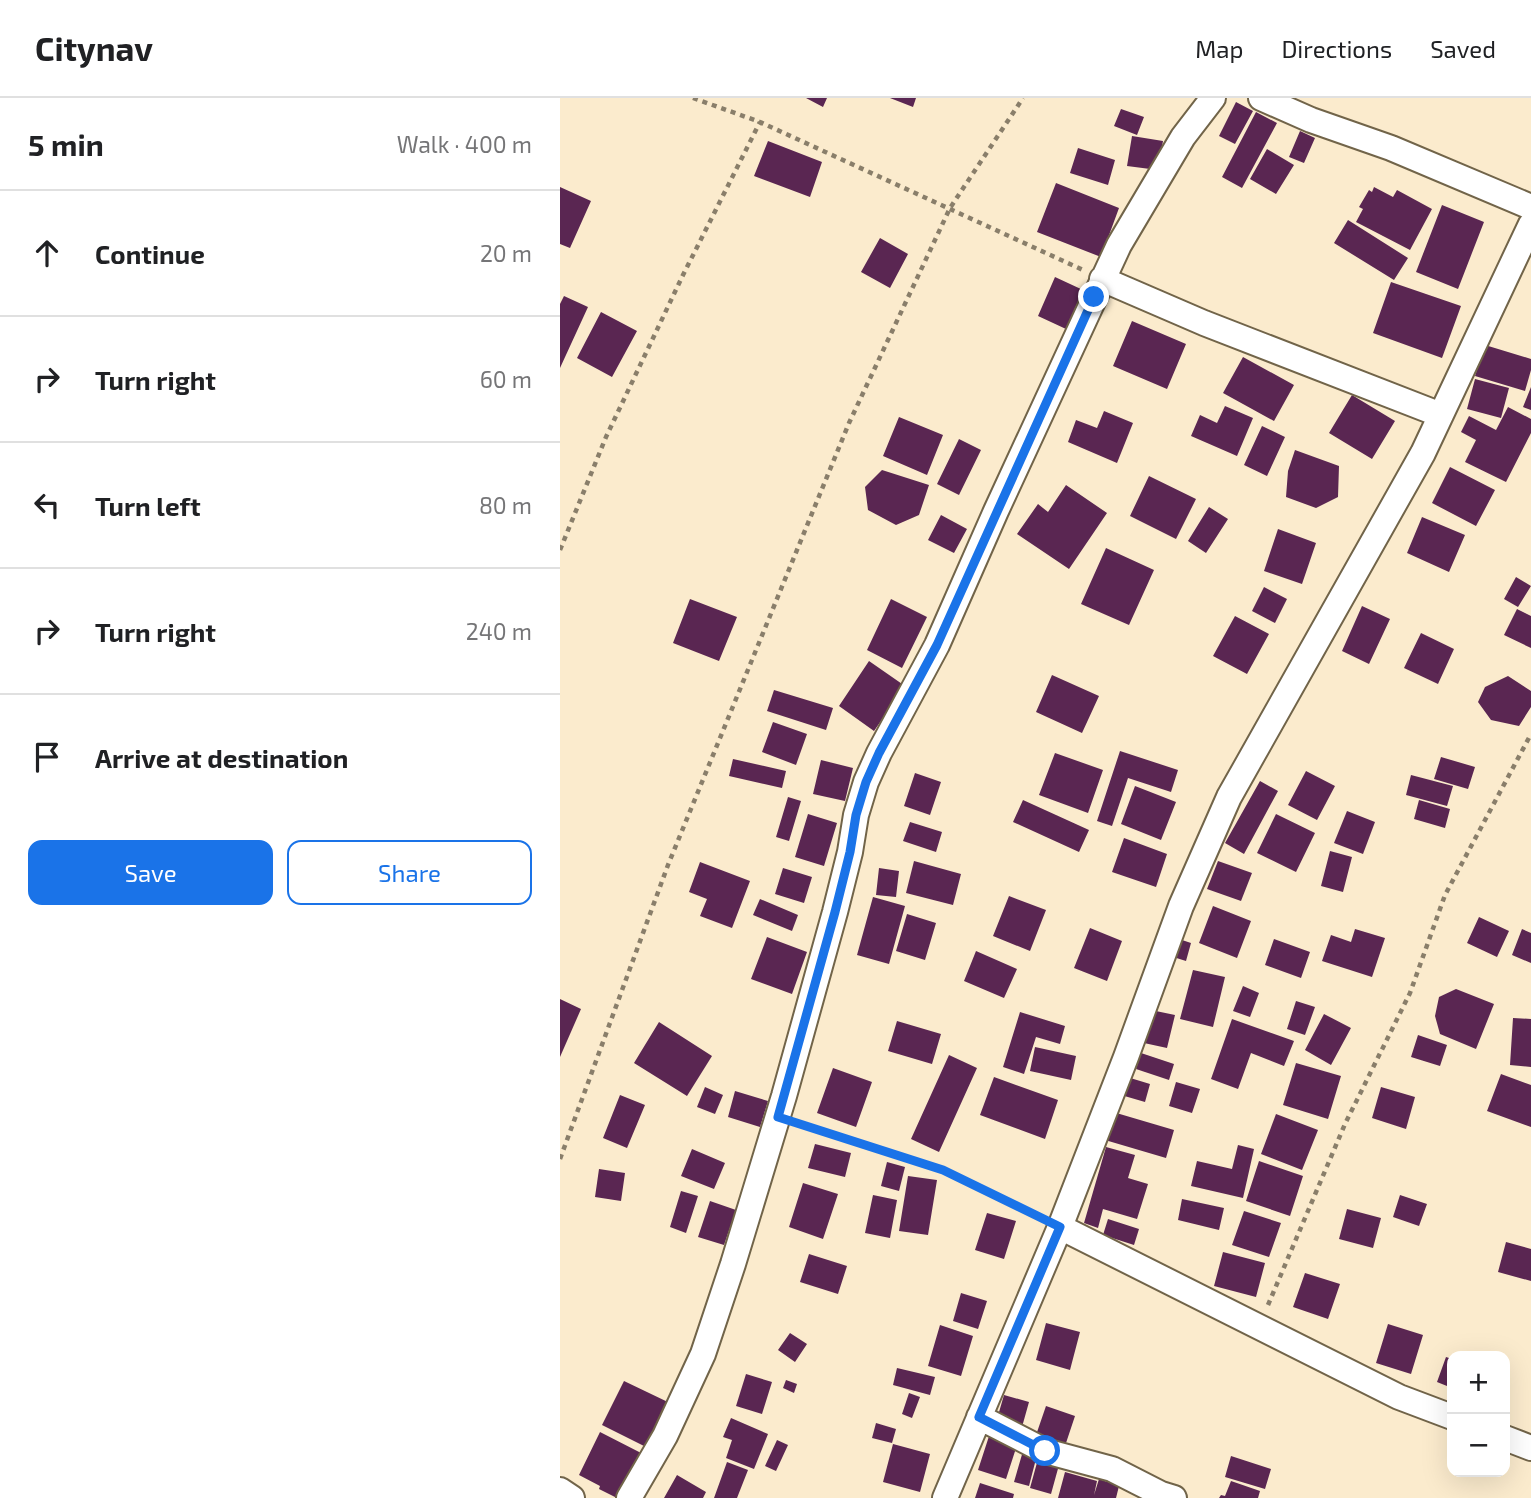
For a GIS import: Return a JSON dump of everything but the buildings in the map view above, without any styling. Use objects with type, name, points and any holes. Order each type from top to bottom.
[{"type":"street","points":[[629,1498],[665,1436],[703,1354],[733,1264],[778,1117],[835,912],[866,782],[937,645],[1119,245],[1183,137],[1213,98]]},
{"type":"street","points":[[1261,98],[1311,120],[1391,148],[1531,207]]},
{"type":"street","points":[[945,1498],[1060,1227],[1181,906],[1229,797],[1423,453],[1531,224]]},
{"type":"street","points":[[1102,279],[1204,323],[1441,415]]},
{"type":"street","points":[[1060,1227],[1399,1397],[1447,1415]]},
{"type":"street","points":[[979,1417],[1045,1451],[1112,1469],[1174,1498]]},
{"type":"street","points":[[1510,1440],[1531,1448]]},
{"type":"street","points":[[560,1490],[572,1498]]},
{"type":"path","points":[[693,98],[760,122],[1102,279]]},
{"type":"path","points":[[560,1159],[668,865],[849,423],[950,208],[1023,98]]},
{"type":"path","points":[[560,550],[612,425],[760,122]]},
{"type":"path","points":[[1259,1327],[1345,1124],[1410,993],[1445,895],[1531,734]]},
{"type":"path","points":[[778,1117],[943,1170],[1060,1227]]},
{"type":"route","points":[[1045,1451],[979,1417],[1060,1227],[943,1170],[778,1117],[835,912],[866,782],[937,645],[1094,297]]}]
